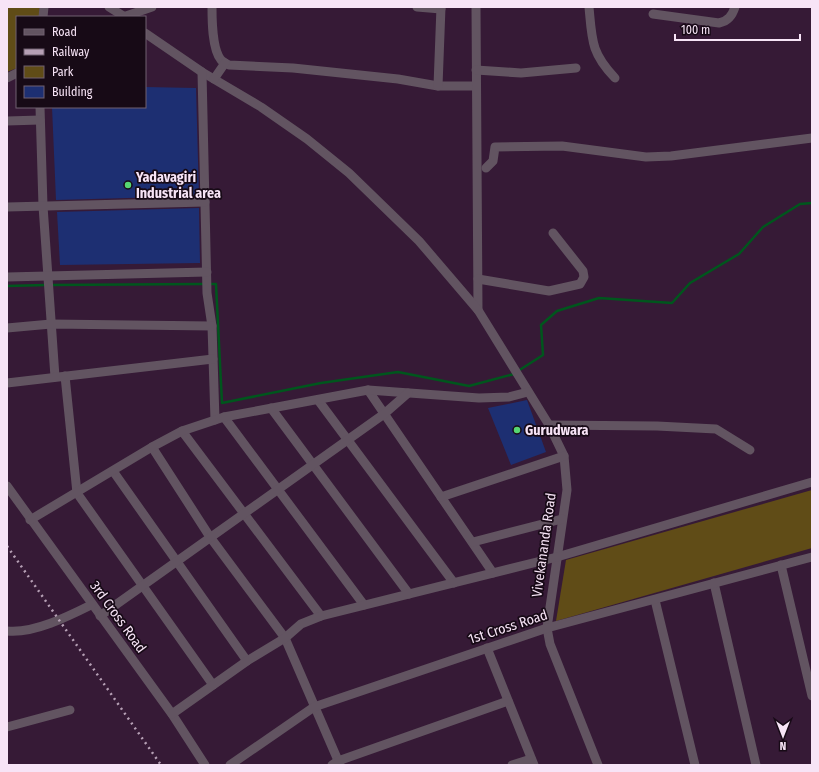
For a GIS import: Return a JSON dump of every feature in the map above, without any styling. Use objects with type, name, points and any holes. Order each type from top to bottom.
[{"type":"street","points":[[109,7],[122,16]]},
{"type":"street","points":[[127,16],[152,7]]},
{"type":"street","points":[[212,7],[212,28],[217,51],[221,60],[235,67],[293,68],[398,79],[438,86],[476,86]]},
{"type":"street","points":[[417,7],[441,8],[438,86]]},
{"type":"street","points":[[476,7],[478,310]]},
{"type":"street","points":[[589,7],[591,36],[596,53],[601,63],[615,78]]},
{"type":"street","points":[[653,14],[719,23],[726,21],[733,13],[735,7]]},
{"type":"street","name":"Vivekananda Road","points":[[146,34],[202,72],[261,107],[307,139],[349,173],[419,241],[478,310],[509,358],[549,425],[564,456],[567,490],[546,628],[550,644],[598,765]]},
{"type":"street","points":[[214,79],[225,63]]},
{"type":"street","points":[[476,70],[521,73],[576,68]]},
{"type":"street","points":[[202,72],[207,274],[206,293],[212,326],[214,390],[218,417],[277,488],[364,605]]},
{"type":"street","points":[[7,78],[16,74]]},
{"type":"street","points":[[40,108],[43,206],[55,377]]},
{"type":"street","points":[[7,121],[40,120]]},
{"type":"street","points":[[486,168],[493,161],[496,146],[562,146],[646,157],[671,156],[812,138]]},
{"type":"street","points":[[7,207],[205,202]]},
{"type":"street","points":[[478,279],[549,291],[580,284],[584,278],[583,271],[553,233]]},
{"type":"street","points":[[7,277],[207,274]]},
{"type":"street","points":[[7,328],[51,324],[212,326]]},
{"type":"street","points":[[7,383],[213,359]]},
{"type":"street","points":[[65,376],[77,493],[213,685]]},
{"type":"street","points":[[30,520],[152,447],[182,431],[218,417],[368,390],[478,398],[509,397],[528,392]]},
{"type":"street","points":[[368,390],[441,497],[474,542],[493,573]]},
{"type":"street","points":[[100,616],[312,463],[384,414],[408,393]]},
{"type":"street","points":[[318,400],[454,583]]},
{"type":"street","points":[[271,408],[409,594]]},
{"type":"street","points":[[549,425],[656,426],[716,429],[750,450]]},
{"type":"street","points":[[182,431],[321,616]]},
{"type":"street","points":[[152,447],[210,537],[285,638],[337,764],[508,702]]},
{"type":"street","points":[[441,497],[564,456]]},
{"type":"street","points":[[113,471],[247,661]]},
{"type":"street","points":[[172,714],[247,661],[285,638],[301,624],[321,616],[557,557],[812,482]]},
{"type":"street","name":"3rd Cross Road","points":[[7,486],[91,605],[172,714],[205,765]]},
{"type":"street","points":[[474,542],[562,519]]},
{"type":"street","name":"1st Cross Road","points":[[230,765],[314,707],[546,628],[655,600],[812,556]]},
{"type":"street","points":[[781,565],[812,696]]},
{"type":"street","points":[[714,583],[756,765]]},
{"type":"street","points":[[655,600],[695,765]]},
{"type":"street","points":[[7,631],[33,628],[60,621],[91,605]]},
{"type":"street","points":[[486,648],[532,762],[512,765]]},
{"type":"street","points":[[7,727],[70,710]]},
{"type":"green space","points":[[7,7],[40,7],[39,16],[16,16],[16,68],[7,72]]},
{"type":"green space","points":[[812,490],[812,548],[556,621],[566,560]]},
{"type":"building","points":[[146,87],[196,88],[199,196],[56,200],[52,108],[146,108]]},
{"type":"building","points":[[199,208],[200,263],[60,265],[57,212]]},
{"type":"building","name":"Gurudwara","points":[[527,400],[546,452],[511,465],[488,408]]},
{"type":"waterway","points":[[518,371],[543,355],[541,325],[557,311],[599,298],[672,303],[690,283],[739,254],[763,227],[800,204],[812,203]]},
{"type":"waterway","points":[[51,285],[204,284]]},
{"type":"waterway","points":[[209,284],[216,284],[222,403],[321,383],[398,372],[469,386],[514,374]]},
{"type":"waterway","points":[[7,286],[46,285]]},
{"type":"railway","points":[[7,546],[161,765]]},
{"type":"place","name":"Yadavagiri Industrial area","points":[[128,185]]},
{"type":"place","name":"Gurudwara","points":[[517,430]]}]
